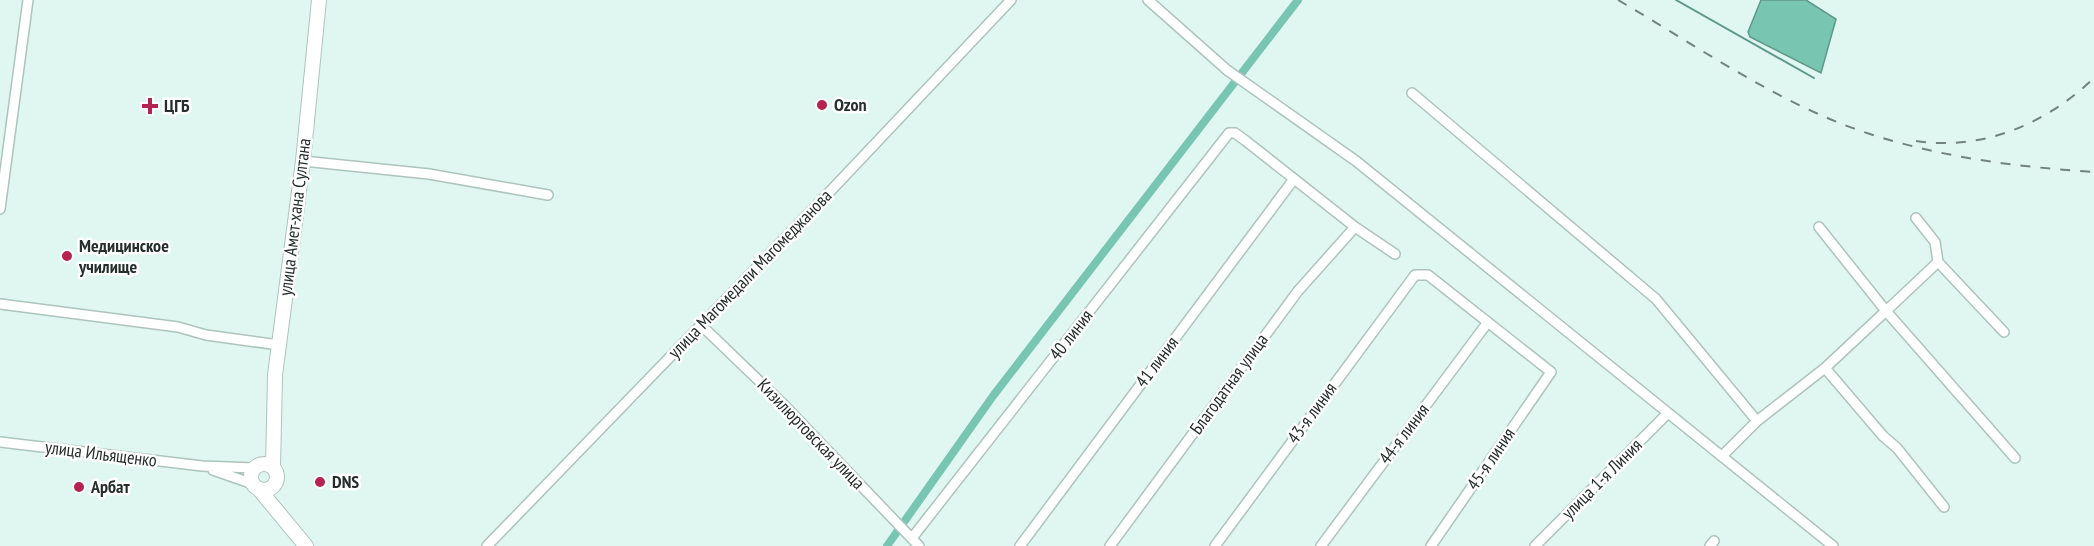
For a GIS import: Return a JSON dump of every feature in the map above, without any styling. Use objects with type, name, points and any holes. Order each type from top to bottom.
[{"type":"main road","name":"улица Амет-хана Султана","points":[[272,435],[279,345],[303,161],[319,0]]},
{"type":"main road","points":[[272,435],[251,479],[306,546]]},
{"type":"main road","points":[[272,435],[273,467],[284,519]]},
{"type":"main road","points":[[256,467],[266,464],[273,467]]},
{"type":"main road","points":[[255,486],[265,490],[276,482]]},
{"type":"street","points":[[0,209],[28,0]]},
{"type":"street","name":"улица Магомедали Магомеджановa","points":[[487,546],[1011,0]]},
{"type":"street","points":[[1148,0],[1227,70],[1356,160],[1833,546]]},
{"type":"street","points":[[1412,93],[1656,299],[1757,421]]},
{"type":"street","name":"40 линия","points":[[912,539],[1229,133],[1235,133],[1294,178]]},
{"type":"street","points":[[303,161],[429,174],[548,195]]},
{"type":"street","points":[[1294,178],[1355,227],[1395,254]]},
{"type":"street","name":"41 линия","points":[[1020,546],[1294,178]]},
{"type":"street","points":[[1916,218],[1935,242],[1938,262],[2004,332]]},
{"type":"street","name":"Благодатная улица","points":[[1110,546],[1298,291],[1355,227]]},
{"type":"street","points":[[1819,227],[1886,311],[2016,458]]},
{"type":"street","points":[[1722,456],[1757,421],[1825,369],[1938,262]]},
{"type":"street","name":"43-я линия","points":[[1215,546],[1409,280],[1415,275],[1428,275],[1488,322]]},
{"type":"street","points":[[0,304],[178,327],[206,335],[279,345]]},
{"type":"street","name":"45-я линия","points":[[1431,546],[1551,372],[1488,322]]},
{"type":"street","name":"44-я линия","points":[[1321,546],[1488,322]]},
{"type":"street","name":"Кизилюртовская улица","points":[[701,325],[782,403],[912,539]]},
{"type":"street","points":[[1825,369],[1882,436],[1897,448],[1944,507]]},
{"type":"street","name":"улица 1-я Линия","points":[[1535,546],[1668,413]]},
{"type":"street","name":"улица Ильященко","points":[[0,442],[202,466]]},
{"type":"street","points":[[202,466],[256,467]]},
{"type":"street","points":[[202,466],[255,486]]},
{"type":"shaded area","points":[[1761,0],[1806,0],[1836,19],[1821,73],[1750,37],[1748,32]]},
{"type":"waterway","points":[[887,546],[993,396],[1298,0]]},
{"type":"waterway","points":[[1676,0],[1814,78]]},
{"type":"railway","points":[[1618,0],[1772,91],[1837,122],[1870,134],[1926,149],[1981,160],[2094,172]]},
{"type":"railway","points":[[1916,141],[1965,142],[1989,138],[2012,130],[2055,109],[2094,78]]},
{"type":"place","name":"Ozon","points":[[822,105]]},
{"type":"place","name":"ЦГБ","points":[[150,106]]},
{"type":"place","name":"Медицинское училище","points":[[67,256]]},
{"type":"place","name":"DNS","points":[[320,482]]},
{"type":"place","name":"Арбат","points":[[79,487]]}]
